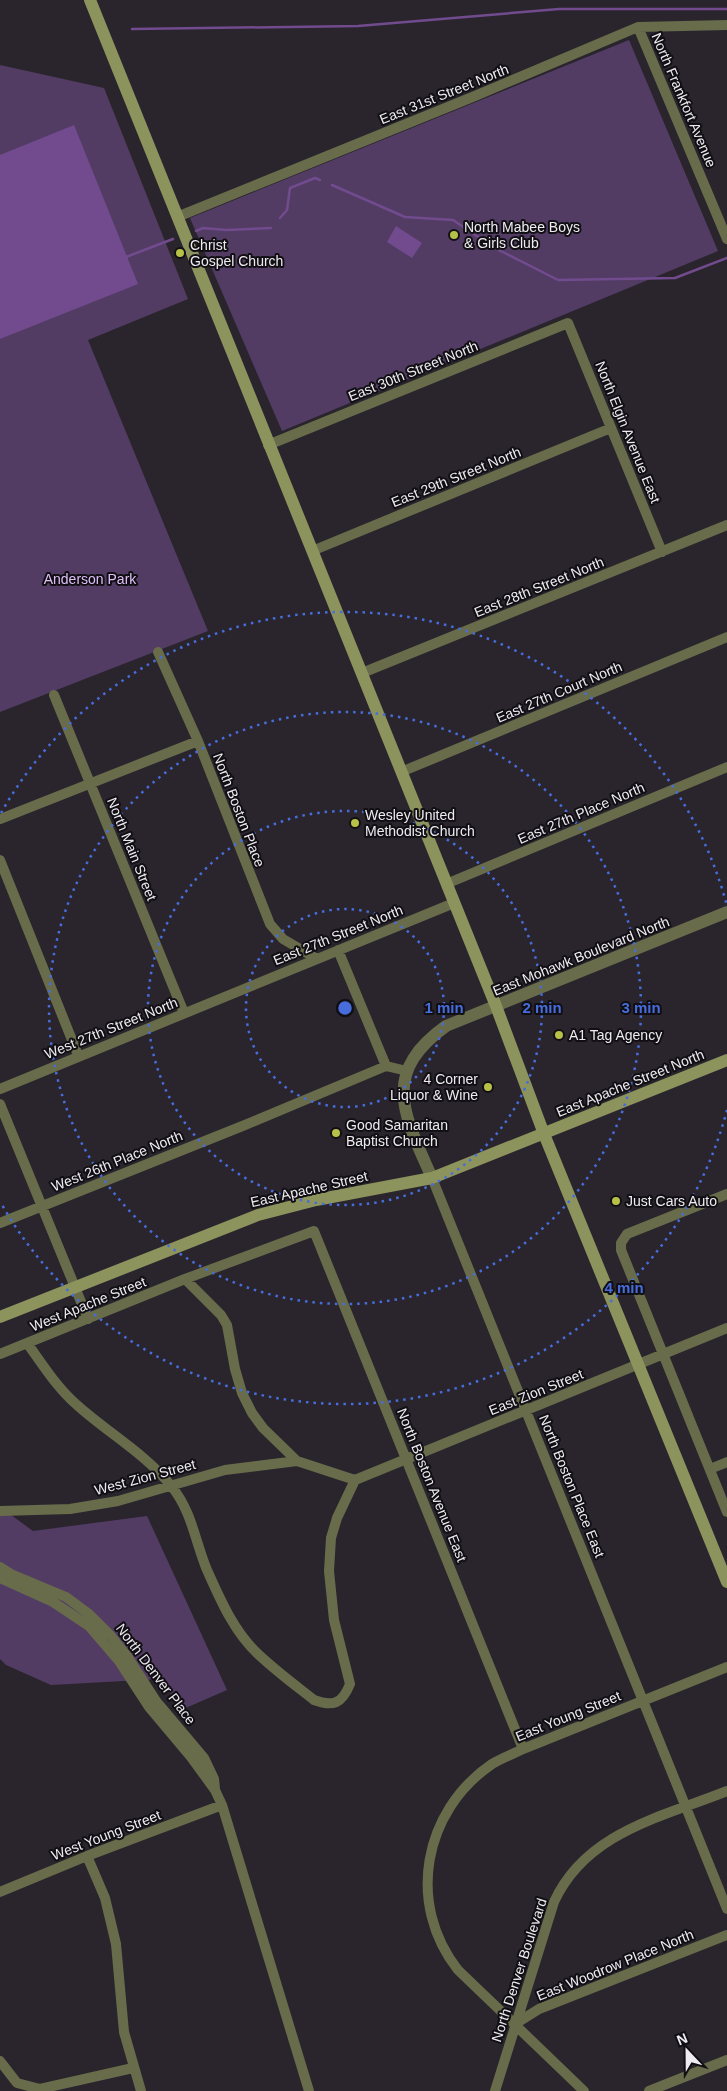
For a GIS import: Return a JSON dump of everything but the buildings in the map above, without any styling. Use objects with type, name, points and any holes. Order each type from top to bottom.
[{"type":"main road","points":[[90,0],[496,1006],[544,1134],[727,1582]]},
{"type":"main road","name":"East Apache Street North","points":[[544,1134],[727,1060]]},
{"type":"main road","name":"East Apache Street","points":[[0,1317],[258,1215],[316,1200],[432,1178],[544,1134]]},
{"type":"street","name":"East 31st Street North","points":[[177,218],[638,27],[727,25]]},
{"type":"street","name":"North Frankfort Avenue","points":[[638,27],[727,239]]},
{"type":"street","name":"East 30th Street North","points":[[268,445],[568,323]]},
{"type":"street","name":"North Elgin Avenue East","points":[[568,323],[662,552]]},
{"type":"street","name":"East 29th Street North","points":[[312,551],[611,428]]},
{"type":"street","name":"East 28th Street North","points":[[362,673],[727,525]]},
{"type":"street","name":"East 27th Court North","points":[[401,772],[727,637]]},
{"type":"street","name":"North Boston Place","points":[[158,652],[198,741],[270,924],[283,939],[317,959]]},
{"type":"street","name":"North Main Street","points":[[54,695],[184,1013]]},
{"type":"street","points":[[0,819],[198,741]]},
{"type":"street","name":"East 27th Place North","points":[[446,884],[727,767]]},
{"type":"street","points":[[0,860],[78,1055]]},
{"type":"street","name":"East 27th Street North","points":[[232,993],[454,903]]},
{"type":"street","name":"East Mohawk Boulevard North","points":[[407,1071],[418,1050],[446,1026],[727,912]]},
{"type":"street","points":[[338,950],[386,1066],[407,1071]]},
{"type":"street","name":"West 27th Street North","points":[[0,1089],[78,1055],[232,993]]},
{"type":"street","name":"West 26th Place North","points":[[0,1223],[245,1125],[386,1066]]},
{"type":"street","name":"North Boston Place East","points":[[407,1071],[404,1088],[404,1105],[407,1120],[727,1909]]},
{"type":"street","points":[[0,1104],[88,1319]]},
{"type":"street","points":[[727,1194],[627,1234],[621,1242],[621,1250],[727,1512]]},
{"type":"street","name":"North Boston Avenue East","points":[[186,1279],[314,1231],[524,1749]]},
{"type":"street","points":[[27,1343],[58,1386],[75,1404],[137,1452],[171,1485],[184,1503],[196,1532],[206,1567],[232,1621],[257,1653],[314,1700],[324,1704],[334,1704],[346,1693],[350,1684],[340,1651],[328,1571],[331,1538],[343,1502],[354,1480],[296,1461],[263,1428],[252,1413],[242,1393],[235,1369],[227,1325],[221,1315],[186,1279]]},
{"type":"street","name":"West Apache Street","points":[[0,1354],[186,1279]]},
{"type":"street","name":"East Zion Street","points":[[354,1480],[727,1328]]},
{"type":"street","name":"West Zion Street","points":[[0,1511],[70,1509],[118,1501],[225,1470],[296,1461]]},
{"type":"street","points":[[710,1469],[727,1462]]},
{"type":"street","name":"North Denver Place","points":[[0,1567],[11,1574],[66,1597],[89,1614],[111,1636],[127,1656],[156,1701],[204,1758],[214,1779],[215,1790]]},
{"type":"street","name":"North Denver Place","points":[[0,1578],[53,1602],[89,1626],[119,1661],[149,1707],[191,1757],[215,1790],[222,1805],[309,2091]]},
{"type":"street","name":"East Young Street","points":[[586,2090],[458,1970],[444,1951],[429,1908],[427,1878],[429,1858],[442,1822],[451,1806],[474,1780],[492,1765],[524,1749],[727,1667]]},
{"type":"street","name":"North Denver Boulevard","points":[[495,2091],[554,1902],[566,1879],[579,1863],[610,1839],[630,1829],[727,1791]]},
{"type":"street","name":"West Young Street","points":[[0,1892],[222,1805]]},
{"type":"street","points":[[88,1856],[105,1898],[116,1944],[124,2032],[140,2091]]},
{"type":"street","name":"East Woodrow Place North","points":[[515,2024],[539,2009],[727,1934]]},
{"type":"street","points":[[649,2091],[665,2088],[727,2060]]},
{"type":"street","points":[[0,2062],[17,2083],[40,2089],[133,2068]]},
{"type":"green space","name":"North Mabee Boys & Girls Club","points":[[629,40],[718,251],[282,431],[190,218]]},
{"type":"green space","name":"Anderson Park","points":[[0,65],[104,88],[188,299],[88,340],[208,631],[0,712]]},
{"type":"green space","points":[[0,1507],[33,1531],[147,1516],[227,1690],[181,1710],[160,1679],[51,1685],[6,1665],[0,1659]]},
{"type":"shaded area","points":[[74,125],[138,284],[0,339],[0,155]]},
{"type":"shaded area","points":[[396,226],[422,243],[412,258],[387,242]]},
{"type":"waterway","points":[[132,29],[358,26],[559,9],[727,9]]},
{"type":"waterway","points":[[280,218],[287,210],[290,188],[315,178],[320,180]]},
{"type":"waterway","points":[[332,185],[405,217],[453,220],[493,247],[558,280],[675,278],[727,258]]},
{"type":"waterway","points":[[196,231],[203,228],[226,230],[271,228]]},
{"type":"waterway","points":[[126,257],[173,239]]},
{"type":"place","name":"North Mabee Boys & Girls Club","points":[[454,235]]},
{"type":"place","name":"Christ Gospel Church","points":[[180,253]]},
{"type":"place","name":"Wesley United Methodist Church","points":[[355,823]]},
{"type":"place","name":"A1 Tag Agency","points":[[559,1035]]},
{"type":"place","name":"4 Corner Liquor & Wine","points":[[488,1087]]},
{"type":"place","name":"Good Samaritan Baptist Church","points":[[336,1133]]},
{"type":"place","name":"Just Cars Auto","points":[[616,1201]]}]
